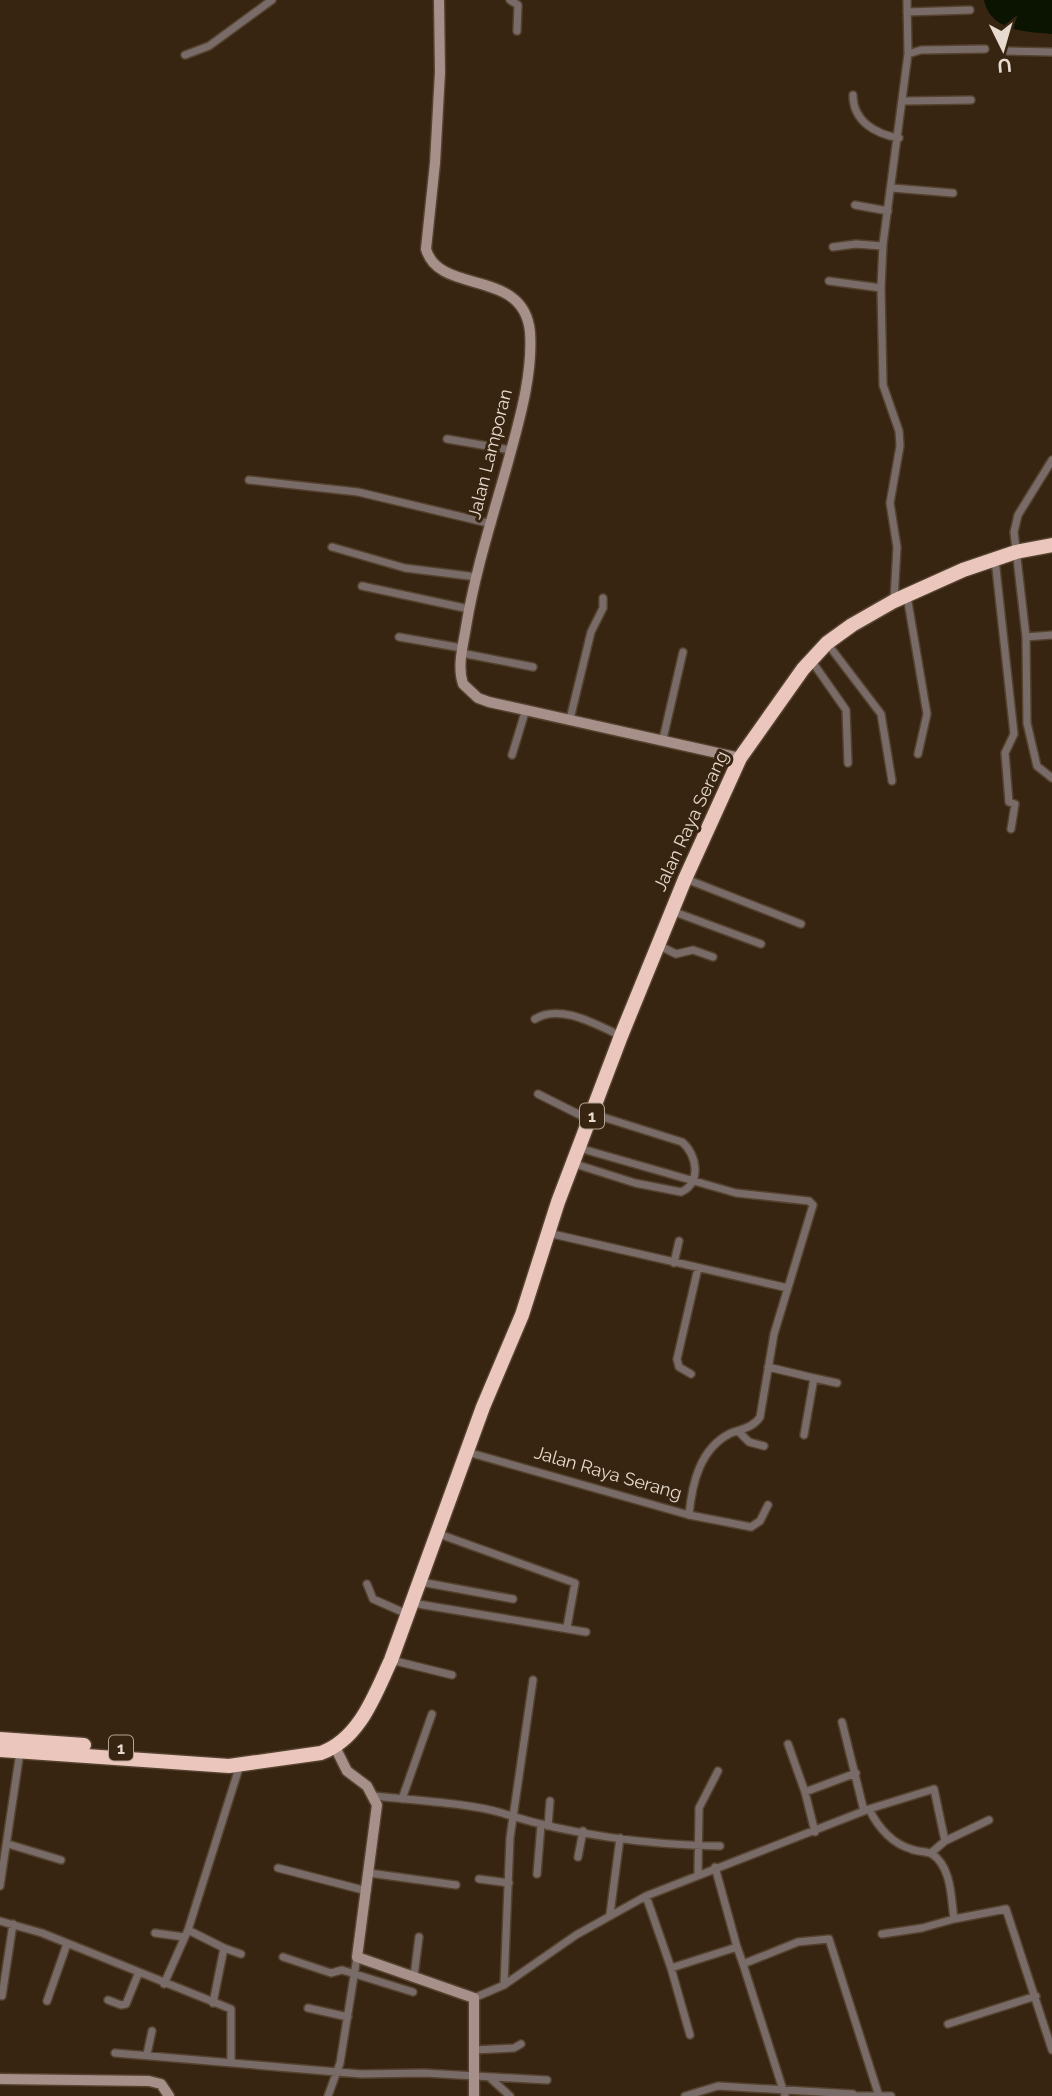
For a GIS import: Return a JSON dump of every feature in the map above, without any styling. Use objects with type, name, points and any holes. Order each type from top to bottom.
[{"type":"highway","name":"Jalan Raya Serang","points":[[335,1747],[356,1727],[391,1660],[467,1452],[522,1315],[572,1163],[592,1117],[621,1036],[671,911],[740,758],[811,659],[827,643],[901,598],[994,559],[1052,545]]},
{"type":"highway","name":"1","points":[[0,1739],[20,1747]]},
{"type":"highway","name":"1","points":[[0,1750],[20,1747],[233,1756],[242,1761],[300,1757],[335,1747]]},
{"type":"street","points":[[185,55],[209,46],[272,0]]},
{"type":"street","name":"Jalan Lamporan","points":[[439,0],[436,150],[426,249],[428,258],[439,268],[512,296],[525,314],[530,333],[529,360],[511,450],[469,608],[460,675],[471,694],[489,702],[740,758]]},
{"type":"street","points":[[510,0],[518,5],[517,31]]},
{"type":"street","points":[[907,1],[908,54],[904,102],[882,246],[881,288],[883,386],[899,431],[900,446],[890,503],[901,598],[927,714],[919,754]]},
{"type":"street","points":[[907,12],[970,10]]},
{"type":"street","points":[[908,54],[920,50],[985,49]]},
{"type":"street","points":[[1007,51],[1052,52]]},
{"type":"street","points":[[853,95],[854,110],[866,125],[874,131],[899,138]]},
{"type":"street","points":[[904,102],[971,100]]},
{"type":"street","points":[[892,188],[953,193]]},
{"type":"street","points":[[855,205],[888,211]]},
{"type":"street","points":[[833,247],[856,244],[882,246]]},
{"type":"street","points":[[829,281],[881,288]]},
{"type":"street","points":[[447,439],[511,450]]},
{"type":"street","points":[[1052,460],[1018,515],[1014,532],[1026,637],[1029,733],[1037,766],[1052,778]]},
{"type":"street","points":[[249,480],[358,492],[492,524]]},
{"type":"street","points":[[332,547],[405,568],[477,577]]},
{"type":"street","points":[[994,559],[1014,734],[1005,752],[1009,802],[1015,804],[1011,829]]},
{"type":"street","points":[[362,586],[469,608]]},
{"type":"street","points":[[570,719],[591,632],[603,608],[603,598]]},
{"type":"street","points":[[1026,637],[1052,635]]},
{"type":"street","points":[[399,637],[533,667]]},
{"type":"street","points":[[827,643],[881,715],[892,781]]},
{"type":"street","points":[[663,739],[683,652]]},
{"type":"street","points":[[811,659],[846,710],[848,763]]},
{"type":"street","points":[[512,755],[526,709]]},
{"type":"street","points":[[685,879],[801,924]]},
{"type":"street","points":[[671,911],[761,944]]},
{"type":"street","points":[[658,945],[676,954],[693,950],[713,957]]},
{"type":"street","points":[[535,1019],[547,1014],[571,1016],[621,1036]]},
{"type":"street","points":[[538,1094],[592,1117],[682,1142],[690,1148],[695,1161],[693,1179],[686,1190],[681,1192],[635,1183],[572,1163]]},
{"type":"street","name":"Jalan Raya Serang","points":[[467,1452],[689,1515],[693,1484],[706,1454],[719,1440],[758,1420],[788,1288],[813,1211],[812,1202],[736,1193],[579,1147]]},
{"type":"street","points":[[548,1233],[788,1288]]},
{"type":"street","points":[[674,1264],[679,1241]]},
{"type":"street","points":[[691,1374],[679,1367],[677,1359],[698,1268]]},
{"type":"street","points":[[768,1367],[837,1383]]},
{"type":"street","points":[[804,1435],[814,1378]]},
{"type":"street","points":[[738,1431],[748,1442],[764,1446]]},
{"type":"street","points":[[689,1515],[751,1527],[760,1521],[768,1505]]},
{"type":"street","points":[[439,1534],[575,1583],[567,1627]]},
{"type":"street","points":[[421,1582],[513,1599]]},
{"type":"street","points":[[367,1584],[373,1599],[409,1609],[567,1627],[586,1632]]},
{"type":"street","points":[[391,1660],[452,1675]]},
{"type":"street","points":[[504,1985],[513,1818],[533,1680]]},
{"type":"street","points":[[402,1799],[432,1714]]},
{"type":"street","points":[[842,1722],[867,1810],[885,1834],[909,1849],[931,1853],[947,1876],[954,1919]]},
{"type":"street","points":[[788,1744],[806,1792],[815,1832]]},
{"type":"street","points":[[0,1886],[12,1825],[20,1747]]},
{"type":"street","points":[[335,1747],[347,1771],[374,1796],[502,1813],[544,1825],[620,1838],[720,1846]]},
{"type":"street","points":[[164,1984],[186,1933],[242,1761]]},
{"type":"street","points":[[698,1873],[701,1801],[718,1771]]},
{"type":"street","points":[[806,1792],[856,1773]]},
{"type":"street","points":[[357,1957],[474,1998],[504,1985],[610,1914],[646,1896],[698,1873],[815,1832],[867,1810],[934,1789],[946,1841]]},
{"type":"street","points":[[328,2096],[336,2072],[355,1973],[377,1816],[374,1796]]},
{"type":"street","points":[[537,1874],[550,1801]]},
{"type":"street","points":[[931,1853],[946,1841],[989,1819]]},
{"type":"street","points":[[0,1824],[12,1825]]},
{"type":"street","points":[[578,1857],[583,1831]]},
{"type":"street","points":[[610,1914],[620,1838]]},
{"type":"street","points":[[8,1844],[61,1860]]},
{"type":"street","points":[[715,1867],[737,1947],[785,2093]]},
{"type":"street","points":[[278,1868],[367,1891]]},
{"type":"street","points":[[369,1873],[457,1885]]},
{"type":"street","points":[[479,1879],[509,1883]]},
{"type":"street","points":[[646,1896],[690,2035]]},
{"type":"street","points":[[882,1934],[1006,1909],[1052,2050]]},
{"type":"street","points":[[0,1921],[67,1944],[231,2009],[231,2062]]},
{"type":"street","points":[[2,1996],[13,1924]]},
{"type":"street","points":[[155,1933],[186,1933],[241,1954]]},
{"type":"street","points":[[414,1976],[419,1937]]},
{"type":"street","points":[[743,1964],[798,1942],[829,1939],[879,2095]]},
{"type":"street","points":[[47,2001],[67,1944]]},
{"type":"street","points":[[671,1969],[737,1947]]},
{"type":"street","points":[[213,2003],[224,1948]]},
{"type":"street","points":[[283,1957],[335,1974],[341,1970],[355,1973],[413,1993]]},
{"type":"street","points":[[108,2000],[126,2004],[139,1972]]},
{"type":"street","points":[[948,2025],[1036,1996]]},
{"type":"street","points":[[474,1998],[474,2096],[484,2096]]},
{"type":"street","points":[[308,2008],[348,2017]]},
{"type":"street","points":[[148,2054],[152,2031]]},
{"type":"street","points":[[473,2050],[514,2049],[521,2044]]},
{"type":"street","points":[[115,2053],[336,2072],[473,2075],[547,2080]]},
{"type":"street","points":[[489,2077],[510,2096]]},
{"type":"street","points":[[0,2079],[149,2081],[161,2084],[169,2096]]},
{"type":"street","points":[[685,2096],[718,2086],[785,2093],[891,2096]]},
{"type":"shaded area","points":[[984,0],[1052,0],[1052,34],[1021,31],[1001,24],[988,10]]}]
